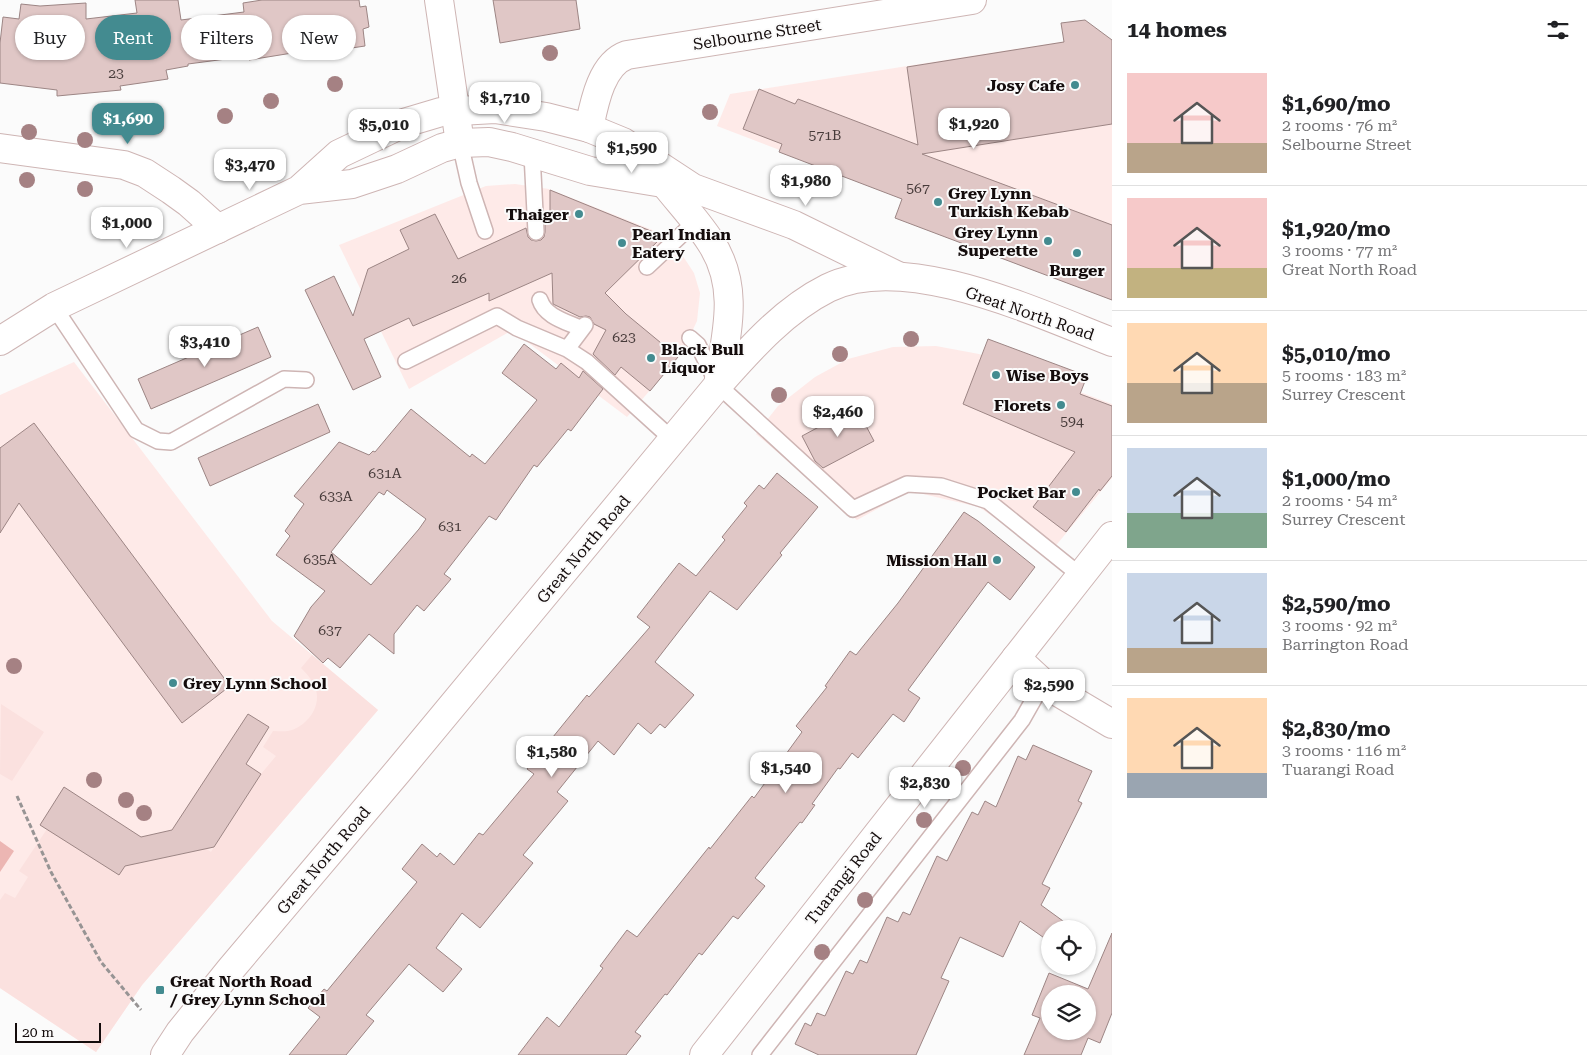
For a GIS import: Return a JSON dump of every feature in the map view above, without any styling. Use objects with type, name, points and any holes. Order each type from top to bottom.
[{"type":"main road","points":[[439,0],[460,143]]},
{"type":"main road","name":"Selbourne Street","points":[[588,128],[604,76],[612,63],[627,55],[972,0]]},
{"type":"main road","points":[[0,341],[54,307],[299,190],[339,154],[404,123],[441,112],[495,109],[546,117],[588,128],[623,142],[693,188]]},
{"type":"main road","points":[[588,128],[593,138],[610,160],[631,178]]},
{"type":"main road","points":[[299,190],[352,184],[397,169],[442,148],[460,143],[489,142],[590,171],[693,188],[794,225],[898,276]]},
{"type":"main road","points":[[0,148],[124,165],[145,174],[189,202],[218,229]]},
{"type":"main road","points":[[665,184],[710,240],[718,253],[728,282],[730,315],[718,386]]},
{"type":"main road","name":"Great North Road","points":[[165,1055],[180,1032],[230,970],[718,386],[783,318],[809,299],[844,281],[868,277],[898,276],[921,279],[986,294],[1112,342]]},
{"type":"main road","points":[[0,324],[54,307]]},
{"type":"main road","name":"Tuarangi Road","points":[[704,1055],[1112,536]]},
{"type":"main road","points":[[1016,658],[1044,684],[1112,724]]},
{"type":"lane","points":[[460,143],[469,183],[485,231]]},
{"type":"lane","points":[[532,154],[536,232]]},
{"type":"lane","points":[[647,268],[695,222]]},
{"type":"lane","points":[[540,300],[545,310],[552,315],[584,327],[567,349]]},
{"type":"lane","points":[[54,307],[136,430],[158,441],[171,442],[284,380],[306,380]]},
{"type":"lane","points":[[406,361],[497,316],[518,328],[567,349],[587,362],[673,440]]},
{"type":"lane","points":[[690,338],[698,345],[718,386],[853,509],[906,484],[941,486],[988,501],[1081,576]]},
{"type":"lane","points":[[760,1055],[1022,720],[1044,684]]},
{"type":"path","points":[[17,796],[50,872],[101,962],[142,1010]]},
{"type":"shaded area","points":[[1079,39],[1112,90],[1112,278],[717,126],[730,94]]},
{"type":"shaded area","points":[[515,184],[549,189],[660,233],[675,244],[694,273],[700,293],[697,321],[682,353],[627,417],[526,341],[509,332],[409,389],[339,245],[486,186]]},
{"type":"shaded area","points":[[936,346],[979,354],[1112,404],[1112,478],[1048,555],[979,507],[910,491],[857,520],[756,434],[778,406],[815,377],[848,359],[893,347]]},
{"type":"shaded area","name":"Grey Lynn School","points":[[74,362],[272,621],[378,710],[142,985],[96,1052],[0,988],[0,395]]},
{"type":"shaded area","points":[[312,655],[378,710],[142,985],[96,1052],[0,988],[0,900],[5,893],[15,898],[28,877],[19,871],[47,829],[119,875],[136,848],[140,863],[196,851],[195,841],[211,852],[261,774],[276,756],[263,747],[273,731],[288,731],[299,727],[314,711],[317,697],[316,690],[301,668]]},
{"type":"shaded area","points":[[1,704],[44,732],[12,781],[0,774]]},
{"type":"shaded area","points":[[0,841],[14,851],[0,872]]},
{"type":"building","points":[[135,0],[178,0],[181,20],[181,60],[218,60],[188,64],[188,66],[166,70],[168,79],[120,86],[121,90],[57,96],[57,90],[0,83],[0,43],[3,17],[15,18],[15,60],[85,60],[85,15],[20,15],[21,4],[40,6],[86,3],[86,19],[95,18],[95,60],[171,60],[171,15],[120,15],[137,13]]},
{"type":"building","points":[[262,0],[359,0],[360,7],[366,6],[369,27],[363,29],[365,46],[356,47],[356,15],[282,15],[282,55],[272,56],[272,15],[220,15],[244,12],[243,3]]},
{"type":"building","points":[[493,0],[576,0],[580,29],[500,43]]},
{"type":"building","points":[[1085,20],[1112,40],[1112,124],[922,154],[1112,225],[1112,300],[895,218],[902,199],[779,152],[782,144],[743,129],[759,89],[795,104],[798,99],[918,145],[907,67],[1064,42],[1061,23]]},
{"type":"building","points":[[550,190],[663,236],[605,293],[626,314],[678,357],[650,391],[621,367],[615,375],[593,354],[606,330],[594,324],[590,317],[580,317],[553,304],[552,273],[489,301],[489,293],[413,326],[409,318],[364,339],[381,377],[353,390],[305,290],[334,276],[353,316],[368,269],[409,249],[400,230],[435,214],[458,259],[526,228],[528,237],[531,240],[541,240],[545,232],[545,219],[550,217]]},
{"type":"building","points":[[258,327],[271,357],[151,409],[138,379]]},
{"type":"building","points":[[988,339],[1087,376],[1080,394],[1112,406],[1112,476],[1100,491],[1099,489],[1066,532],[1033,507],[1075,452],[963,404]]},
{"type":"building","points":[[524,344],[556,369],[561,363],[579,378],[583,371],[603,389],[571,431],[568,429],[537,467],[534,465],[496,520],[489,516],[444,574],[451,579],[424,611],[417,605],[394,634],[394,654],[369,634],[340,668],[328,658],[323,663],[294,636],[311,607],[325,591],[276,555],[290,536],[285,531],[304,504],[294,496],[339,442],[369,455],[373,451],[375,452],[411,409],[470,457],[472,454],[485,464],[537,400],[502,373]],"holes":[[[387,490],[426,519],[371,585],[331,552],[379,492],[384,495]]]},
{"type":"building","points":[[318,404],[330,432],[210,486],[198,458]]},
{"type":"building","points":[[856,407],[874,441],[823,468],[815,461],[802,436]]},
{"type":"building","points":[[34,423],[230,686],[182,723],[19,503],[0,533],[0,448]]},
{"type":"building","points":[[777,473],[818,507],[737,610],[710,591],[655,662],[694,695],[665,728],[660,724],[651,734],[638,723],[614,755],[598,741],[557,792],[568,801],[523,855],[533,863],[480,928],[462,913],[436,948],[462,969],[443,992],[409,964],[366,1015],[374,1021],[346,1055],[289,1055],[320,1017],[308,1008],[324,989],[327,991],[417,882],[402,869],[422,844],[437,857],[440,853],[454,865],[479,833],[483,835],[534,774],[527,769],[587,695],[589,697],[650,627],[637,617],[679,563],[696,576],[725,540],[722,537],[747,506],[744,503],[759,485],[764,489]]},
{"type":"building","points":[[964,512],[1035,567],[1010,600],[988,582],[908,690],[920,698],[904,722],[893,714],[858,758],[852,753],[840,769],[838,768],[812,804],[815,805],[802,823],[800,822],[755,878],[765,886],[738,919],[733,916],[702,955],[699,953],[667,995],[665,994],[635,1032],[641,1036],[626,1055],[518,1055],[547,1017],[559,1027],[603,968],[600,966],[627,930],[637,937],[709,847],[710,849],[752,796],[754,798],[802,732],[796,726],[827,687],[825,686],[850,651],[856,655],[898,603]]},
{"type":"building","points":[[248,714],[269,727],[246,764],[261,774],[214,847],[125,866],[119,875],[40,825],[64,787],[141,837],[172,830]]},
{"type":"building","points":[[1033,745],[1092,771],[1078,801],[1082,803],[1042,884],[1050,888],[1041,905],[1062,920],[1041,920],[1041,936],[1020,921],[1003,957],[960,937],[941,978],[949,981],[916,1055],[819,1055],[795,1044],[805,1023],[811,1026],[817,1013],[825,1016],[846,971],[853,974],[860,960],[867,963],[887,917],[898,922],[903,912],[910,915],[937,856],[947,861],[972,812],[978,815],[985,801],[996,807],[1018,756],[1026,760]]},
{"type":"building","points":[[1112,933],[1112,1013],[1100,1043],[1093,1040],[1096,1040],[1096,985],[1090,985],[1094,975],[1096,975],[1096,970]]},
{"type":"building","points":[[1048,975],[1054,975],[1078,985],[1044,985]]},
{"type":"building","points":[[1041,993],[1041,1040],[1087,1040],[1081,1055],[1024,1055],[1040,1018],[1032,1015]]},
{"type":"place","name":"Josy Cafe","points":[[1075,85]]},
{"type":"place","name":"Grey Lynn Turkish Kebab","points":[[938,202]]},
{"type":"place","name":"Thaiger","points":[[579,214]]},
{"type":"place","name":"Grey Lynn Superette","points":[[1048,241]]},
{"type":"place","name":"Pearl Indian Eatery","points":[[622,243]]},
{"type":"place","name":"Burger","points":[[1077,253]]},
{"type":"place","name":"Black Bull Liquor","points":[[651,358]]},
{"type":"place","name":"Wise Boys","points":[[996,375]]},
{"type":"place","name":"Florets","points":[[1061,405]]},
{"type":"place","name":"Pocket Bar","points":[[1076,492]]},
{"type":"place","name":"Mission Hall","points":[[997,560]]},
{"type":"place","name":"Grey Lynn School","points":[[173,683]]},
{"type":"place","name":"Great North Road / Grey Lynn School","points":[[160,990]]}]
